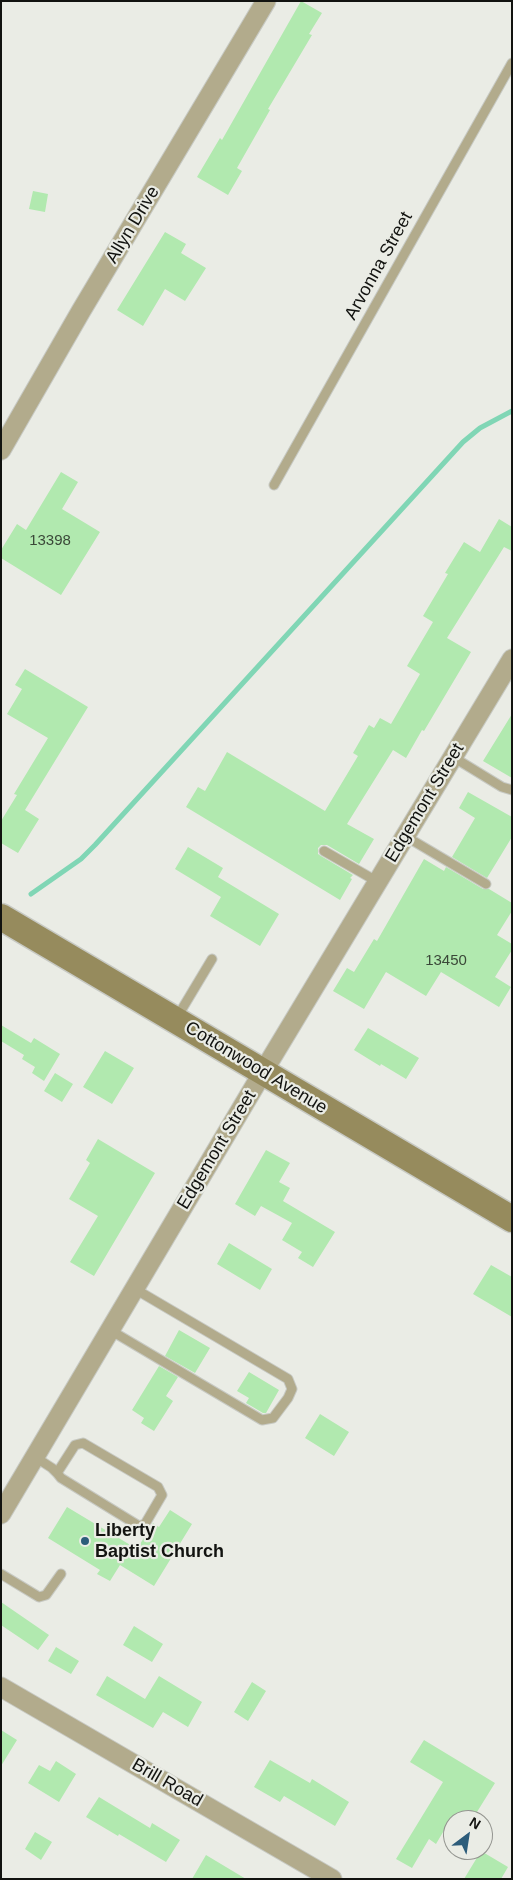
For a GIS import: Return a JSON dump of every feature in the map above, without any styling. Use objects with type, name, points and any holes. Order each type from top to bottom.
[{"type":"street","name":"Allyn Drive","points":[[1,450],[81,311],[266,1]]},
{"type":"street","name":"Edgemont Street","points":[[1,1514],[263,1072],[512,660]]},
{"type":"street","name":"Cottonwood Avenue","points":[[1,917],[512,1219]]},
{"type":"street","name":"Brill Road","points":[[1,1687],[332,1879]]},
{"type":"lane","name":"Arvonna Street","points":[[274,485],[512,64]]},
{"type":"lane","points":[[453,757],[502,787],[512,790]]},
{"type":"lane","points":[[406,836],[486,884]]},
{"type":"lane","points":[[324,851],[378,882]]},
{"type":"lane","points":[[175,1020],[212,959]]},
{"type":"lane","points":[[110,1330],[262,1420],[273,1418],[288,1398],[292,1389],[288,1379],[135,1289]]},
{"type":"lane","points":[[35,1457],[52,1468],[61,1478],[139,1526],[145,1524],[162,1495],[158,1487],[83,1443],[75,1445],[57,1473]]},
{"type":"lane","points":[[1,1574],[39,1597],[46,1595],[61,1574]]},
{"type":"building","points":[[301,1],[322,13],[309,34],[312,35],[268,109],[270,110],[237,168],[242,171],[228,195],[197,177],[220,138],[222,140]]},
{"type":"building","points":[[33,191],[48,194],[45,212],[29,209]]},
{"type":"building","points":[[165,232],[186,244],[181,253],[206,268],[185,301],[165,289],[143,326],[117,310]]},
{"type":"building","points":[[61,472],[78,482],[62,509],[100,532],[61,595],[1,558],[1,550],[17,524],[26,530]]},
{"type":"building","points":[[499,519],[512,527],[512,551],[504,547],[447,638],[471,652],[406,758],[393,750],[347,824],[374,839],[359,864],[327,845],[321,845],[318,848],[318,854],[353,875],[340,900],[186,807],[198,787],[205,791],[227,752],[325,811],[358,756],[353,753],[369,725],[374,728],[380,718],[391,724],[420,674],[407,666],[433,622],[423,616],[448,574],[445,573],[464,542],[480,552]]},
{"type":"building","points":[[25,669],[88,707],[25,810],[39,819],[18,853],[1,843],[1,821],[17,795],[14,794],[48,738],[7,714],[22,689],[15,685]]},
{"type":"building","points":[[512,714],[512,778],[483,761]]},
{"type":"building","points":[[468,792],[512,817],[512,837],[487,878],[452,857],[475,818],[459,808]]},
{"type":"building","points":[[188,847],[223,868],[218,877],[279,914],[260,946],[210,916],[221,897],[175,869]]},
{"type":"building","points":[[424,859],[444,871],[446,867],[483,889],[489,889],[512,903],[512,911],[497,935],[512,944],[512,950],[495,977],[511,987],[499,1007],[441,972],[426,996],[386,972],[364,1009],[333,991],[347,968],[354,972],[374,939],[377,941]]},
{"type":"building","points":[[1,1025],[31,1043],[34,1038],[60,1054],[44,1081],[32,1073],[35,1067],[22,1059],[24,1055],[1,1041]]},
{"type":"building","points":[[368,1028],[419,1058],[406,1079],[354,1050]]},
{"type":"building","points":[[105,1051],[134,1068],[112,1104],[83,1087]]},
{"type":"building","points":[[55,1073],[73,1084],[62,1102],[44,1091]]},
{"type":"building","points":[[98,1139],[155,1173],[94,1276],[70,1262],[98,1216],[69,1199],[90,1163],[86,1160]]},
{"type":"building","points":[[266,1150],[290,1163],[279,1182],[290,1188],[283,1201],[335,1232],[313,1267],[298,1258],[302,1252],[282,1240],[292,1223],[261,1206],[255,1216],[235,1204]]},
{"type":"building","points":[[229,1243],[272,1269],[260,1290],[217,1264]]},
{"type":"building","points":[[491,1265],[512,1277],[512,1317],[473,1294]]},
{"type":"building","points":[[179,1330],[210,1348],[195,1373],[165,1356]]},
{"type":"building","points":[[159,1366],[178,1377],[166,1396],[173,1401],[154,1431],[141,1423],[144,1418],[132,1410]]},
{"type":"building","points":[[249,1372],[279,1390],[266,1413],[246,1403],[249,1398],[237,1391]]},
{"type":"building","points":[[320,1414],[349,1432],[334,1456],[305,1438]]},
{"type":"building","points":[[67,1507],[137,1549],[153,1523],[159,1527],[170,1510],[192,1524],[154,1586],[120,1565],[110,1581],[97,1574],[100,1570],[48,1538]]},
{"type":"building","points":[[1,1602],[49,1635],[38,1650],[1,1625]]},
{"type":"building","points":[[134,1626],[163,1644],[152,1662],[123,1645]]},
{"type":"building","points":[[56,1647],[79,1661],[71,1674],[48,1661]]},
{"type":"building","points":[[107,1676],[145,1699],[159,1676],[202,1702],[188,1727],[163,1712],[153,1728],[96,1695]]},
{"type":"building","points":[[252,1682],[266,1691],[248,1721],[234,1712]]},
{"type":"building","points":[[1,1730],[17,1740],[1,1766]]},
{"type":"building","points":[[424,1740],[495,1783],[478,1810],[443,1810],[443,1832],[436,1844],[429,1839],[412,1868],[396,1859],[443,1782],[410,1762]]},
{"type":"building","points":[[270,1760],[310,1783],[312,1779],[349,1802],[335,1826],[284,1796],[280,1802],[254,1787]]},
{"type":"building","points":[[56,1761],[76,1774],[59,1802],[28,1783],[39,1765],[50,1771]]},
{"type":"building","points":[[99,1797],[150,1828],[152,1823],[180,1840],[166,1862],[86,1817]]},
{"type":"building","points":[[35,1832],[52,1842],[41,1860],[25,1849]]},
{"type":"building","points":[[206,1855],[246,1879],[192,1879]]},
{"type":"building","points":[[493,1858],[508,1867],[501,1879],[464,1879],[476,1860],[493,1860]]},
{"type":"waterway","points":[[31,894],[81,859],[95,845],[463,442],[480,428],[512,411]]},
{"type":"place","name":"Liberty Baptist Church","points":[[85,1541]]}]
